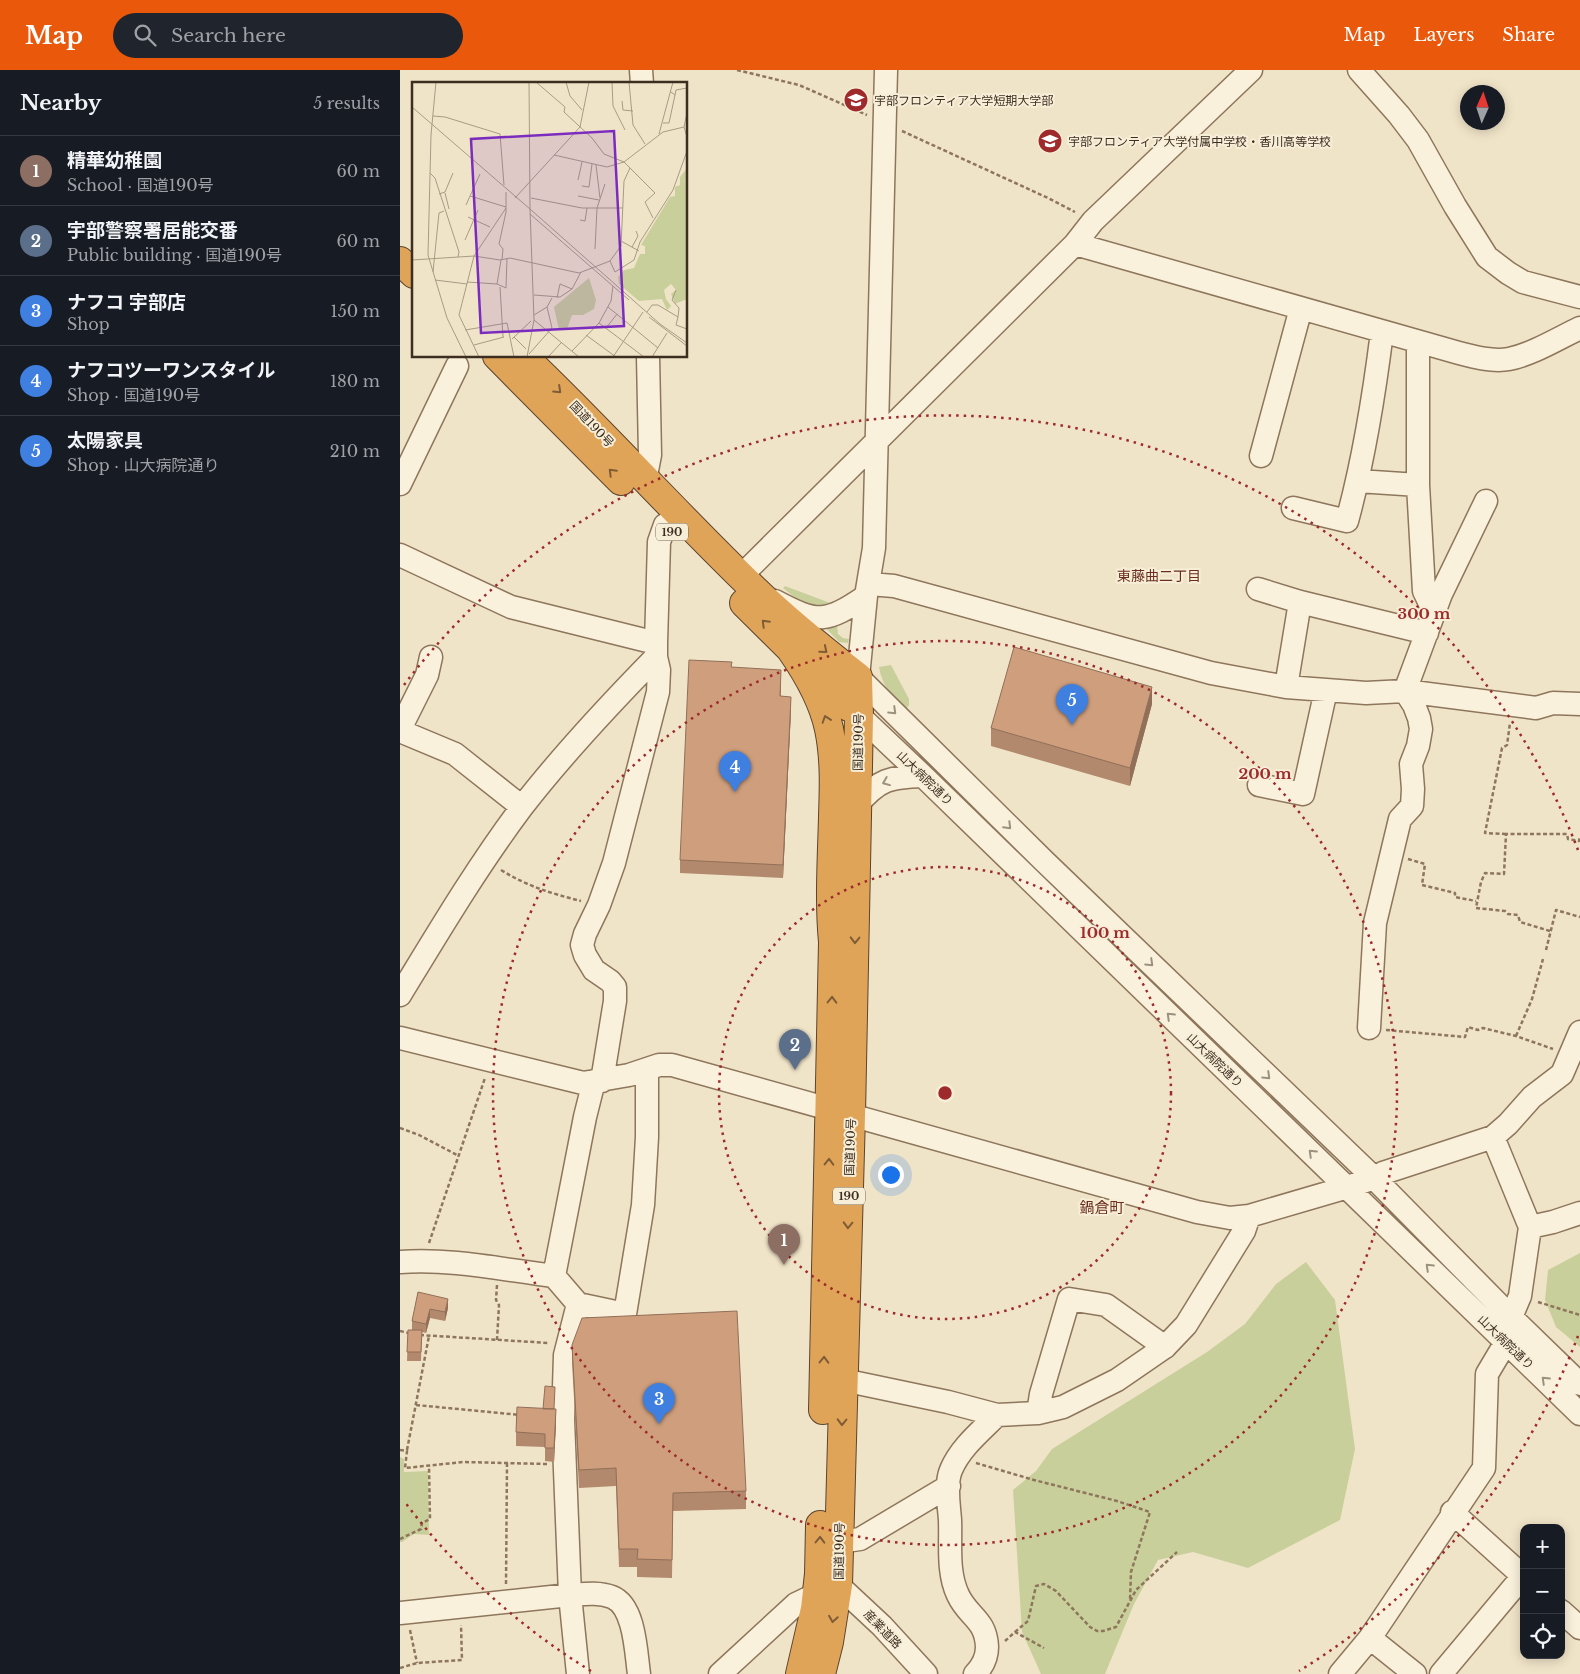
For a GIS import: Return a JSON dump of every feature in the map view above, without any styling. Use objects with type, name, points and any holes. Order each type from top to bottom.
[{"type":"highway","points":[[400,239],[412,251]]},
{"type":"highway","points":[[400,261],[412,272]]},
{"type":"highway","name":"国道190号","points":[[499,358],[854,712]]},
{"type":"highway","name":"国道190号","points":[[525,358],[568,399],[645,480],[748,583],[858,677],[854,712],[857,805],[841,1112],[825,1584],[829,1642],[821,1674]]},
{"type":"highway","name":"国道190号","points":[[791,650],[801,664],[817,695],[828,726],[832,746],[834,771],[831,913],[841,1112],[843,1380],[839,1542],[815,1609],[800,1674]]},
{"type":"highway","name":"国道190号","points":[[833,942],[840,913],[847,724],[854,712]]},
{"type":"street","points":[[858,677],[867,590],[874,548],[886,70]]},
{"type":"street","points":[[1251,70],[1093,221],[1075,244],[876,440],[748,583],[800,614],[813,617],[827,617],[843,611],[867,590],[894,586],[1211,674],[1286,687],[1366,693],[1404,691],[1536,708],[1553,703],[1580,704]]},
{"type":"street","points":[[1359,70],[1399,115],[1418,140],[1455,206],[1487,257],[1523,282],[1580,297]]},
{"type":"street","points":[[1075,244],[1382,332],[1485,359],[1508,359],[1530,352],[1580,328]]},
{"type":"street","points":[[1261,456],[1301,308]]},
{"type":"street","points":[[1293,508],[1347,521],[1358,481],[1382,332]]},
{"type":"street","points":[[1418,342],[1418,485],[1424,591],[1434,612]]},
{"type":"street","points":[[645,480],[650,455],[648,358]]},
{"type":"street","points":[[400,484],[457,366]]},
{"type":"street","points":[[1358,481],[1418,485]]},
{"type":"street","points":[[1404,691],[1441,594],[1486,501]]},
{"type":"street","points":[[554,1276],[585,1117],[598,1081],[615,1001],[615,987],[610,981],[594,970],[585,955],[582,945],[614,863],[658,692],[659,670],[656,650],[659,542],[665,525]]},
{"type":"street","points":[[400,555],[511,607],[656,650]]},
{"type":"street","points":[[1258,590],[1427,634]]},
{"type":"street","points":[[1286,687],[1300,602]]},
{"type":"street","points":[[400,995],[456,902],[522,807],[581,735],[656,650]]},
{"type":"street","points":[[431,657],[427,675],[400,730],[456,754],[522,807]]},
{"type":"street","name":"山大病院通り","points":[[858,677],[1044,861],[1374,1178],[1580,1384]]},
{"type":"street","points":[[1259,785],[1303,794],[1326,690]]},
{"type":"street","points":[[1369,1028],[1375,923],[1400,820],[1412,806],[1411,764],[1418,746],[1421,729],[1420,718],[1404,691]]},
{"type":"street","name":"山大病院通り","points":[[854,712],[923,776],[1580,1414]]},
{"type":"street","points":[[857,805],[868,792],[882,782],[900,777],[923,776]]},
{"type":"street","points":[[400,1038],[583,1083],[598,1081],[659,1065],[672,1065],[1197,1212],[1230,1218],[1249,1216],[1348,1187],[1383,1173],[1493,1137],[1508,1124],[1532,1097],[1562,1074],[1580,1032]]},
{"type":"street","points":[[400,1262],[423,1261],[467,1264],[554,1276],[578,1304],[624,1314],[643,1204],[647,1137],[647,1069]]},
{"type":"street","points":[[1493,1137],[1530,1227],[1520,1296],[1511,1317]]},
{"type":"street","points":[[1530,1227],[1553,1222],[1580,1212]]},
{"type":"street","points":[[843,1380],[997,1414],[1038,1413],[1063,1407],[1117,1380],[1165,1348],[1186,1325],[1244,1231],[1249,1216]]},
{"type":"street","points":[[1038,1413],[1041,1394],[1069,1299],[1106,1305],[1165,1348]]},
{"type":"street","points":[[578,1304],[565,1355],[564,1383],[570,1595],[578,1674]]},
{"type":"street","points":[[1340,1674],[1370,1638],[1452,1512],[1484,1468],[1487,1374],[1506,1342]]},
{"type":"street","points":[[981,1665],[987,1636],[981,1623],[959,1596],[953,1579],[949,1486],[950,1471],[958,1457],[997,1414]]},
{"type":"street","points":[[839,1542],[860,1540],[949,1486]]},
{"type":"street","points":[[1452,1512],[1520,1574]]},
{"type":"street","points":[[1441,1674],[1520,1581]]},
{"type":"street","points":[[720,1674],[796,1604],[825,1584]]},
{"type":"street","name":"産業道路","points":[[825,1584],[882,1626],[926,1674]]},
{"type":"street","points":[[403,1612],[570,1595],[597,1594],[614,1597],[628,1611],[639,1674]]},
{"type":"street","points":[[1564,1614],[1580,1628]]},
{"type":"street","points":[[1370,1638],[1415,1674]]},
{"type":"path","points":[[737,70],[799,85],[1048,198],[1093,221]]},
{"type":"path","points":[[1512,706],[1507,745],[1502,748],[1484,834],[1567,834],[1568,839],[1579,841],[1580,837]]},
{"type":"path","points":[[1506,834],[1504,874],[1484,873],[1476,901],[1476,908],[1505,911],[1508,914],[1518,915],[1520,922],[1550,931]]},
{"type":"path","points":[[1392,855],[1425,864],[1422,885],[1455,893],[1455,897],[1476,901]]},
{"type":"path","points":[[484,860],[524,884],[547,893],[599,905]]},
{"type":"path","points":[[1546,950],[1556,910],[1580,917]]},
{"type":"path","points":[[1516,1036],[1532,1000],[1543,959]]},
{"type":"path","points":[[1369,1028],[1414,1034],[1465,1037],[1468,1028],[1478,1030],[1483,1028],[1516,1036],[1570,1056]]},
{"type":"path","points":[[423,1261],[491,1060]]},
{"type":"path","points":[[400,1128],[419,1135],[459,1156]]},
{"type":"path","points":[[497,1340],[499,1305],[496,1300],[498,1269]]},
{"type":"path","points":[[1520,1296],[1580,1315]]},
{"type":"path","points":[[400,1332],[410,1333]]},
{"type":"path","points":[[419,1335],[568,1344]]},
{"type":"path","points":[[429,1336],[405,1468],[463,1462],[565,1465]]},
{"type":"path","points":[[416,1405],[524,1416]]},
{"type":"path","points":[[400,1450],[407,1451]]},
{"type":"path","points":[[958,1457],[1150,1512],[1131,1572],[1130,1600]]},
{"type":"path","points":[[506,1601],[508,1463]]},
{"type":"path","points":[[400,1539],[421,1529],[422,1523],[430,1519],[429,1466]]},
{"type":"path","points":[[981,1665],[1028,1621],[1036,1586],[1044,1584],[1056,1591],[1090,1627],[1098,1631],[1110,1630],[1116,1628],[1136,1590],[1177,1552]]},
{"type":"path","points":[[400,1668],[417,1663],[462,1660],[460,1606]]},
{"type":"path","points":[[403,1612],[417,1663]]},
{"type":"path","points":[[1015,1632],[1044,1648]]},
{"type":"green space","points":[[785,586],[833,604],[811,605],[800,601],[783,588]]},
{"type":"green space","points":[[837,624],[838,634],[843,638],[849,639],[848,643],[839,642],[825,627]]},
{"type":"green space","points":[[891,665],[909,699],[909,705],[905,711],[888,690],[880,674],[879,667]]},
{"type":"green space","points":[[1580,1253],[1580,1347],[1556,1327],[1545,1300],[1548,1270]]},
{"type":"green space","points":[[1306,1262],[1335,1300],[1355,1449],[1340,1520],[1248,1568],[1193,1552],[1158,1560],[1134,1604],[1105,1674],[1041,1674],[1022,1632],[1013,1490],[1036,1471],[1052,1449],[1207,1352],[1245,1324],[1276,1284]]},
{"type":"green space","points":[[400,1457],[404,1459],[404,1472],[428,1471],[429,1535],[414,1534],[402,1542],[400,1542]]},
{"type":"building","points":[[1014,647],[1152,687],[1130,768],[991,728]]},
{"type":"building","points":[[689,660],[732,662],[731,667],[781,670],[780,696],[791,697],[783,865],[680,860]]},
{"type":"building","points":[[418,1292],[448,1299],[445,1312],[430,1309],[426,1324],[412,1321]]},
{"type":"building","points":[[737,1311],[746,1491],[673,1493],[672,1560],[637,1559],[638,1549],[619,1549],[616,1468],[579,1470],[572,1345],[582,1318]]},
{"type":"building","points":[[408,1330],[422,1330],[421,1352],[407,1352]]},
{"type":"building","points":[[545,1386],[555,1387],[554,1409],[543,1409]]},
{"type":"building","points":[[517,1407],[556,1409],[554,1448],[545,1448],[545,1434],[516,1432]]},
{"type":"place","name":"宇部フロンティア大学短期大学部","points":[[856,100]]},
{"type":"place","name":"宇部フロンティア大学付属中学校・香川高等学校","points":[[1050,141]]},
{"type":"place","name":"太陽家具","points":[[1072,725]]},
{"type":"place","name":"ナフコツーワンスタイル","points":[[735,792]]},
{"type":"place","name":"宇部警察署居能交番","points":[[795,1070]]},
{"type":"place","name":"精華幼稚園","points":[[784,1265]]},
{"type":"place","name":"ナフコ 宇部店","points":[[659,1424]]},
{"type":"district","name":"東藤曲二丁目","points":[[1159,576]]},
{"type":"district","name":"鍋倉町","points":[[1102,1207]]}]
